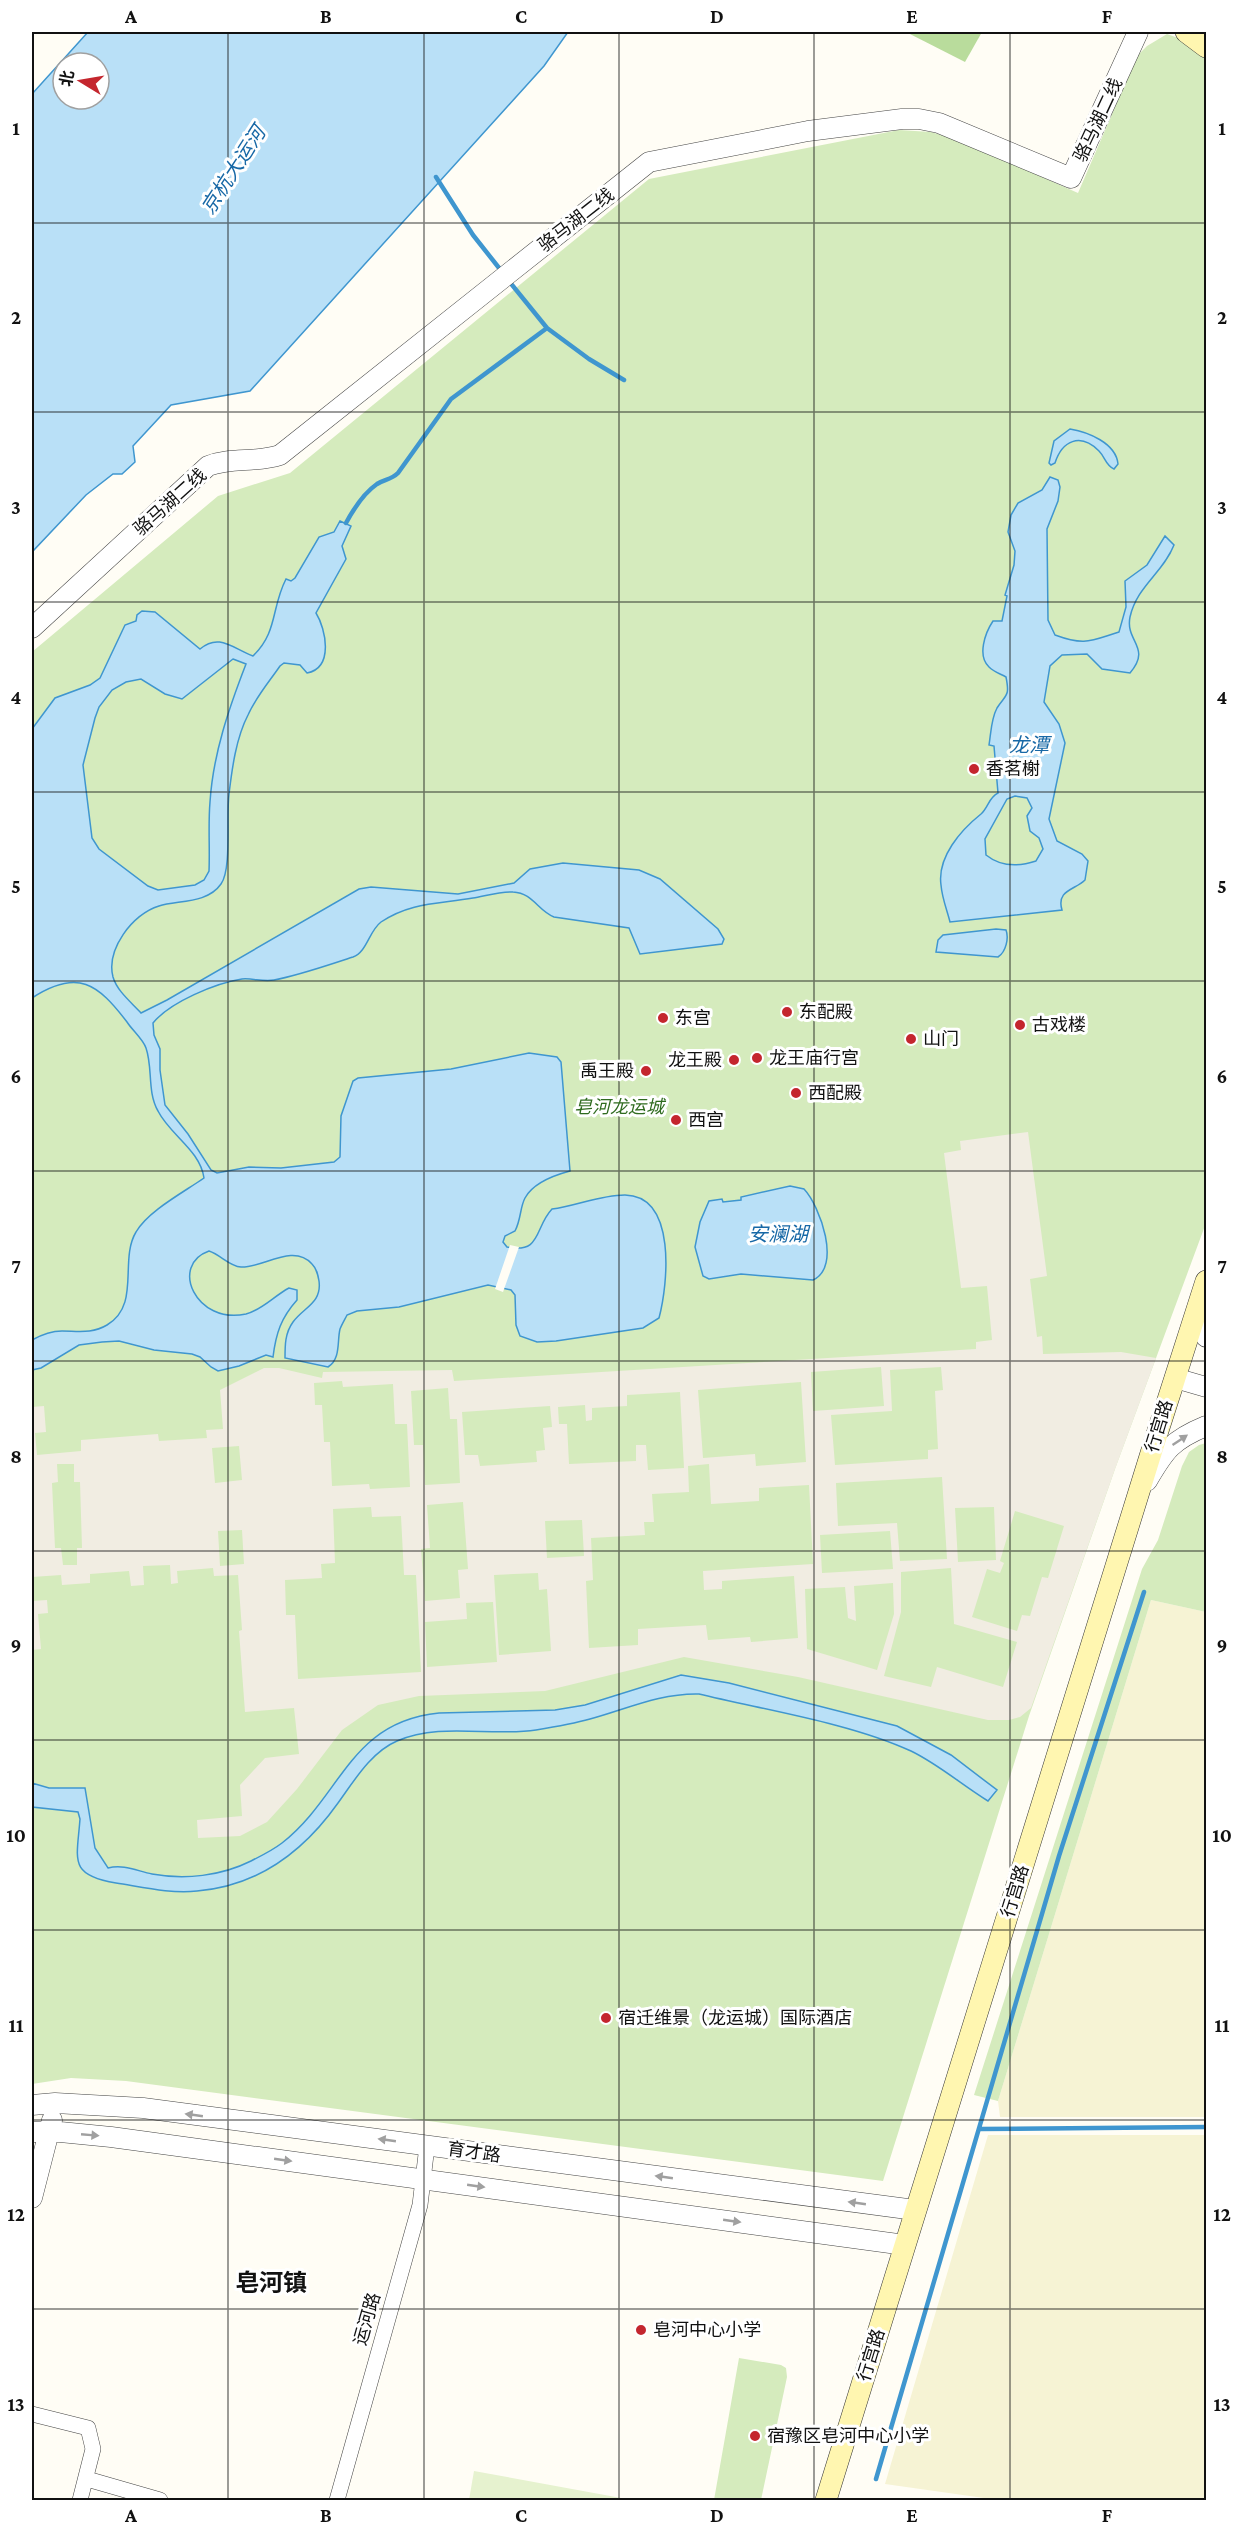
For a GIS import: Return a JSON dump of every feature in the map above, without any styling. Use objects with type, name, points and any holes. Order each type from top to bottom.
[{"type":"main road","points":[[1186,32],[1206,47]]},
{"type":"main road","name":"行宫路","points":[[826,2500],[1206,1281]]},
{"type":"street","name":"骆马湖二线","points":[[32,628],[208,466],[220,462],[258,460],[280,455],[649,162],[808,131],[902,119],[919,119],[939,123],[1071,178],[1138,32]]},
{"type":"street","points":[[1206,1303],[1206,1337]]},
{"type":"street","points":[[1174,1378],[1206,1387]]},
{"type":"street","points":[[1138,1496],[1165,1451],[1178,1440],[1206,1426]]},
{"type":"street","points":[[32,2198],[40,2132],[55,2103]]},
{"type":"street","name":"育才路","points":[[32,2105],[55,2103],[143,2108],[915,2211]]},
{"type":"street","name":"育才路","points":[[40,2132],[111,2137],[905,2245]]},
{"type":"street","name":"运河路","points":[[337,2500],[420,2205],[427,2146]]},
{"type":"street","points":[[32,2414],[88,2428],[93,2449],[80,2500]]},
{"type":"street","points":[[87,2479],[160,2500]]},
{"type":"shaded area","points":[[1028,1132],[1047,1276],[1030,1279],[1037,1337],[1042,1336],[1043,1354],[1121,1352],[1156,1358],[1031,1708],[1020,1717],[1009,1720],[988,1720],[798,1677],[684,1657],[545,1691],[419,1696],[378,1705],[342,1730],[297,1789],[267,1822],[240,1836],[198,1838],[197,1820],[242,1816],[240,1785],[265,1758],[299,1754],[294,1708],[245,1712],[239,1631],[242,1630],[238,1575],[214,1576],[213,1568],[177,1571],[178,1583],[171,1584],[170,1565],[143,1566],[144,1585],[131,1586],[129,1571],[90,1574],[90,1583],[62,1585],[61,1575],[32,1577],[32,1407],[44,1406],[46,1432],[35,1433],[37,1455],[81,1451],[81,1440],[158,1434],[159,1441],[207,1438],[206,1430],[223,1429],[220,1390],[264,1368],[279,1368],[322,1378],[323,1372],[452,1370],[454,1381],[976,1349],[976,1342],[992,1340],[987,1286],[961,1288],[944,1153],[961,1150],[960,1141]],"holes":[[[881,1367],[884,1406],[813,1411],[811,1372]],[[941,1367],[943,1390],[935,1391],[938,1449],[928,1450],[928,1459],[835,1465],[831,1415],[892,1411],[890,1370]],[[342,1381],[343,1387],[393,1384],[395,1424],[407,1424],[410,1487],[370,1489],[369,1484],[332,1486],[330,1442],[324,1442],[322,1405],[315,1405],[314,1383]],[[801,1382],[806,1462],[756,1466],[755,1454],[703,1458],[698,1390]],[[448,1388],[450,1419],[457,1419],[460,1483],[425,1485],[423,1445],[414,1445],[411,1391]],[[680,1392],[684,1468],[648,1470],[646,1445],[636,1445],[636,1461],[569,1464],[567,1424],[559,1424],[558,1407],[585,1405],[586,1421],[592,1420],[592,1408],[627,1406],[627,1395]],[[550,1406],[552,1427],[543,1428],[545,1450],[536,1451],[537,1462],[480,1466],[478,1455],[465,1455],[462,1412]],[[239,1446],[242,1480],[215,1483],[212,1448]],[[57,1464],[74,1464],[74,1482],[80,1482],[82,1548],[77,1548],[77,1565],[63,1565],[61,1548],[55,1548],[52,1483],[58,1482]],[[709,1464],[711,1504],[759,1501],[759,1488],[809,1485],[813,1564],[703,1571],[704,1590],[722,1589],[722,1581],[794,1576],[798,1638],[751,1642],[750,1637],[708,1640],[706,1625],[638,1629],[638,1645],[589,1648],[586,1581],[593,1580],[591,1538],[645,1535],[644,1522],[654,1522],[652,1494],[689,1492],[688,1466]],[[942,1477],[947,1559],[900,1561],[897,1523],[838,1526],[836,1483]],[[463,1502],[468,1569],[458,1570],[460,1598],[425,1601],[421,1549],[430,1548],[427,1505]],[[371,1507],[372,1517],[401,1516],[404,1575],[416,1575],[421,1672],[298,1679],[295,1615],[286,1615],[285,1580],[322,1578],[321,1564],[335,1563],[333,1509]],[[994,1507],[996,1560],[958,1562],[955,1508]],[[1015,1511],[1064,1526],[1048,1578],[1042,1577],[1030,1616],[1022,1615],[1017,1631],[972,1617],[987,1569],[1000,1573],[1004,1563],[1000,1561]],[[582,1520],[584,1556],[547,1558],[545,1521]],[[242,1530],[244,1564],[220,1566],[218,1531]],[[890,1531],[893,1569],[822,1573],[820,1535]],[[951,1568],[954,1624],[1017,1642],[1003,1687],[937,1667],[931,1687],[884,1676],[901,1612],[901,1572]],[[538,1573],[539,1590],[547,1589],[551,1651],[499,1655],[494,1575]],[[893,1583],[894,1614],[877,1670],[807,1649],[805,1589],[845,1587],[848,1618],[856,1621],[854,1586]],[[493,1602],[497,1662],[427,1667],[425,1622],[467,1619],[466,1603]]]},
{"type":"shaded area","points":[[47,1600],[48,1613],[38,1614],[41,1649],[32,1650],[32,1601]]},
{"type":"shaded area","points":[[1151,1600],[1206,1612],[1206,2117],[1000,2117],[998,2101]]},
{"type":"shaded area","points":[[988,2135],[1206,2135],[1206,2500],[998,2500],[885,2484]]},
{"type":"green space","points":[[906,32],[982,32],[965,62]]},
{"type":"green space","name":"皂河龙运城","points":[[1167,34],[1181,39],[1206,58],[1206,1223],[1115,1469],[1029,1716],[883,2181],[126,2081],[71,2078],[32,2084],[32,652],[218,496],[290,473],[649,179],[899,130],[931,132],[959,140],[1078,193],[1137,56],[1147,46]]},
{"type":"green space","points":[[1206,1443],[1206,1612],[1151,1600],[998,2101],[974,2095],[1142,1569],[1158,1540],[1182,1466],[1189,1452]]},
{"type":"green space","points":[[739,2358],[781,2365],[786,2368],[787,2377],[761,2500],[714,2500]]},
{"type":"green space","points":[[474,2471],[632,2500],[469,2500]]},
{"type":"water","name":"京杭大运河","points":[[88,32],[568,32],[544,66],[250,391],[171,405],[133,446],[135,462],[122,474],[113,474],[86,495],[32,552],[32,94],[51,73],[51,111],[111,111],[111,51],[71,51]]},
{"type":"water","points":[[1070,429],[1093,436],[1107,444],[1118,464],[1114,469],[1092,445],[1079,441],[1072,442],[1062,449],[1055,463],[1051,465],[1049,463],[1054,441]]},
{"type":"water","name":"龙潭","points":[[1050,477],[1058,480],[1060,487],[1058,501],[1047,529],[1048,620],[1055,635],[1087,641],[1119,632],[1126,607],[1125,581],[1147,565],[1165,536],[1174,545],[1133,606],[1129,626],[1139,657],[1130,673],[1102,669],[1087,654],[1062,655],[1050,666],[1044,702],[1059,724],[1065,743],[1049,819],[1057,841],[1082,854],[1088,861],[1085,880],[1064,894],[1061,903],[1062,910],[950,922],[943,899],[941,875],[943,864],[958,836],[983,812],[998,793],[994,746],[989,745],[993,717],[1008,688],[1006,677],[993,670],[985,662],[983,651],[987,632],[993,621],[1002,621],[1007,596],[1005,595],[1014,565],[1015,551],[1008,532],[1011,515],[1018,503],[1042,490]],"holes":[[[1015,796],[1027,798],[1032,808],[1027,816],[1030,831],[1039,838],[1043,849],[1036,861],[1023,864],[1010,865],[992,859],[986,855],[985,839],[1007,799]]]},
{"type":"water","points":[[340,521],[351,526],[342,546],[346,559],[316,613],[325,638],[324,656],[316,670],[307,673],[300,665],[284,663],[280,666],[255,702],[244,724],[233,764],[228,804],[228,855],[221,884],[208,895],[200,898],[149,910],[131,925],[117,945],[113,956],[113,977],[121,992],[141,1013],[359,889],[371,887],[458,894],[514,883],[530,869],[563,863],[639,870],[660,879],[718,929],[724,939],[722,944],[640,954],[629,928],[554,917],[526,895],[513,892],[414,907],[392,915],[381,922],[362,951],[353,957],[274,980],[231,981],[194,995],[161,1015],[153,1023],[154,1035],[160,1049],[160,1070],[165,1105],[188,1134],[211,1170],[217,1173],[249,1167],[281,1168],[334,1162],[340,1157],[341,1116],[353,1081],[358,1078],[451,1069],[529,1053],[557,1057],[561,1062],[570,1171],[545,1180],[533,1188],[523,1202],[515,1231],[505,1236],[503,1242],[507,1247],[518,1248],[532,1243],[552,1209],[616,1195],[642,1199],[654,1210],[661,1225],[665,1244],[665,1285],[659,1318],[643,1328],[537,1342],[520,1336],[516,1325],[515,1295],[511,1290],[488,1285],[399,1307],[357,1311],[347,1315],[340,1329],[337,1355],[328,1367],[285,1358],[286,1339],[290,1326],[318,1295],[319,1279],[312,1264],[304,1258],[287,1256],[241,1267],[209,1251],[197,1258],[191,1268],[190,1280],[194,1292],[202,1303],[213,1311],[228,1315],[246,1314],[289,1288],[297,1290],[297,1300],[280,1326],[273,1357],[266,1355],[239,1366],[218,1371],[200,1357],[192,1354],[154,1350],[119,1341],[79,1345],[41,1368],[32,1370],[32,1340],[54,1332],[96,1330],[107,1325],[117,1316],[127,1294],[129,1256],[136,1232],[158,1209],[204,1178],[197,1159],[158,1111],[152,1096],[145,1045],[106,998],[86,984],[75,982],[48,989],[32,998],[32,729],[55,698],[90,685],[100,678],[125,625],[136,621],[137,615],[142,611],[155,612],[200,649],[207,644],[220,642],[253,656],[267,638],[286,579],[291,581],[295,578],[319,537],[334,532]],"holes":[[[233,659],[246,664],[228,714],[214,766],[209,811],[209,871],[204,880],[195,885],[158,890],[148,886],[99,849],[92,838],[83,765],[99,707],[112,690],[126,682],[141,679],[165,694],[182,699]]]},
{"type":"water","points":[[1006,930],[1007,937],[1005,948],[998,957],[936,952],[938,940],[943,935]]},
{"type":"water","name":"安澜湖","points":[[790,1186],[804,1189],[822,1222],[827,1250],[822,1273],[813,1280],[741,1274],[709,1279],[703,1276],[695,1247],[700,1222],[709,1201],[741,1200],[741,1197]]},
{"type":"water","points":[[681,1675],[729,1683],[897,1726],[951,1755],[997,1790],[988,1801],[911,1751],[835,1725],[699,1694],[685,1694],[657,1699],[583,1721],[536,1730],[431,1732],[397,1741],[371,1760],[325,1820],[295,1851],[259,1874],[219,1888],[187,1892],[167,1891],[101,1880],[83,1870],[79,1863],[77,1855],[80,1819],[78,1812],[32,1807],[32,1783],[49,1788],[85,1788],[95,1848],[108,1868],[125,1867],[177,1877],[215,1873],[251,1861],[282,1843],[302,1824],[366,1746],[385,1730],[409,1719],[439,1713],[555,1710],[585,1705]]},
{"type":"pier","points":[[510,1245],[519,1247],[503,1292],[495,1289]]},
{"type":"waterway","points":[[436,177],[473,235],[503,273]]},
{"type":"waterway","points":[[346,523],[355,507],[368,492],[377,484],[398,473],[451,399],[547,328],[508,280]]},
{"type":"waterway","points":[[547,328],[589,359],[624,380]]},
{"type":"waterway","points":[[876,2479],[1059,1856],[1144,1592]]},
{"type":"waterway","points":[[979,2129],[1206,2127]]},
{"type":"place","name":"香茗榭","points":[[974,769]]},
{"type":"place","name":"东配殿","points":[[787,1012]]},
{"type":"place","name":"东宫","points":[[663,1018]]},
{"type":"place","name":"古戏楼","points":[[1020,1025]]},
{"type":"place","name":"山门","points":[[911,1039]]},
{"type":"place","name":"龙王庙行宫","points":[[757,1058]]},
{"type":"place","name":"龙王殿","points":[[734,1060]]},
{"type":"place","name":"禹王殿","points":[[646,1071]]},
{"type":"place","name":"西配殿","points":[[796,1093]]},
{"type":"place","name":"西宫","points":[[676,1120]]},
{"type":"place","name":"宿迁维景（龙运城）国际酒店","points":[[606,2018]]},
{"type":"place","name":"皂河中心小学","points":[[641,2330]]},
{"type":"place","name":"宿豫区皂河中心小学","points":[[755,2436]]},
{"type":"district","name":"皂河镇","points":[[271,2282]]}]
